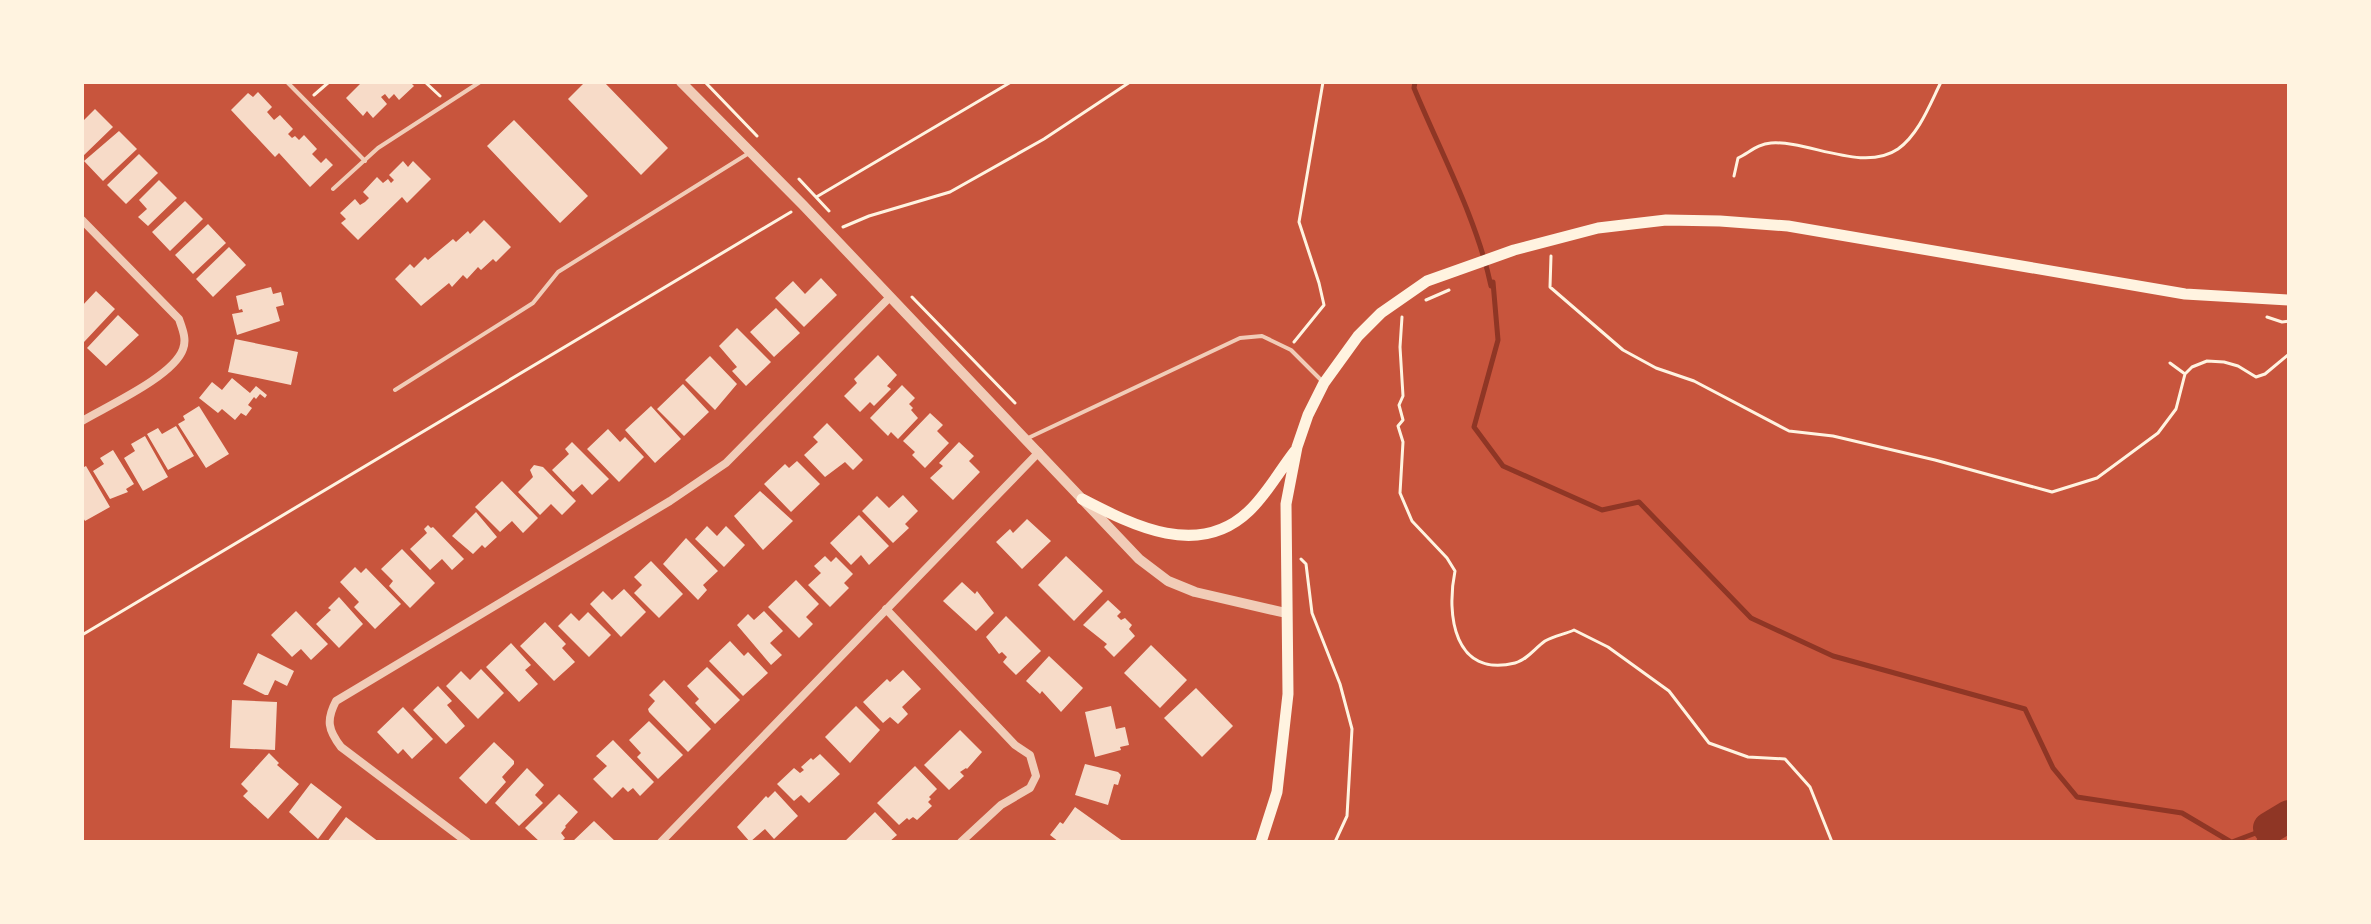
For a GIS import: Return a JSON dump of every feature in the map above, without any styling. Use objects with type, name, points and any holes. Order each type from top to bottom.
[{"type":"main road","points":[[1261,842],[1277,792],[1284,742],[1288,694],[1286,504],[1297,447],[1324,383],[1367,326],[1407,293],[1443,274],[1550,239],[1598,228],[1666,220],[1788,226],[2185,294],[2289,300]]},
{"type":"main road","points":[[1082,499],[1147,529],[1199,536],[1227,527],[1251,509],[1297,447]]},
{"type":"street","points":[[681,82],[803,205],[1139,559],[1168,581],[1195,592],[1286,613]]},
{"type":"street","points":[[82,220],[179,319],[185,336],[183,350],[166,371],[82,421]]},
{"type":"street","points":[[467,842],[341,747],[331,733],[327,717],[336,701],[670,501],[726,463],[890,297]]},
{"type":"street","points":[[661,842],[1039,452]]},
{"type":"street","points":[[886,609],[1015,745],[1030,755],[1036,776],[1030,788],[1001,805],[961,842]]},
{"type":"lane","points":[[287,82],[365,161]]},
{"type":"lane","points":[[333,189],[378,148],[480,82]]},
{"type":"lane","points":[[395,390],[533,303],[558,272],[749,153]]},
{"type":"lane","points":[[1026,439],[1240,338],[1262,336],[1291,350],[1324,383]]},
{"type":"path","points":[[306,101],[329,82]]},
{"type":"path","points":[[425,82],[447,103]]},
{"type":"path","points":[[705,82],[762,143]]},
{"type":"path","points":[[818,197],[1011,82]]},
{"type":"path","points":[[790,171],[818,197],[843,227],[950,192],[1044,139],[1130,82]]},
{"type":"path","points":[[1291,350],[1324,305],[1299,222],[1323,82]]},
{"type":"path","points":[[1734,176],[1738,158],[1756,146],[1774,142],[1837,155],[1873,157],[1887,154],[1899,148],[1911,135],[1941,82]]},
{"type":"path","points":[[82,635],[791,212]]},
{"type":"path","points":[[1540,257],[1551,254],[1550,287],[1623,350],[1656,368],[1694,381],[1789,431],[1833,436],[2052,492],[2097,478],[2158,433],[2176,409],[2185,374],[2192,367],[2207,361],[2238,366],[2256,377],[2265,374],[2289,354]]},
{"type":"path","points":[[910,296],[1015,403]]},
{"type":"path","points":[[1402,314],[1400,347],[1403,396],[1399,405],[1403,420],[1398,426],[1403,442],[1400,493],[1412,521],[1447,558],[1455,571],[1452,626],[1461,646],[1474,658],[1497,666],[1519,662],[1546,641],[1574,630],[1608,647],[1669,691],[1709,743],[1748,757],[1785,759],[1810,787],[1832,842]]},
{"type":"path","points":[[2267,317],[2289,321]]},
{"type":"path","points":[[2170,363],[2185,374]]},
{"type":"path","points":[[1286,540],[1306,564],[1312,613],[1340,684],[1352,729],[1347,816],[1335,842]]},
{"type":"building","points":[[362,82],[410,82],[414,86],[399,100],[394,94],[389,99],[385,94],[381,97],[387,104],[373,118],[367,111],[363,116],[346,98]]},
{"type":"building","points":[[585,82],[604,82],[668,148],[641,175],[568,99]]},
{"type":"building","points":[[258,92],[272,107],[267,112],[274,120],[280,115],[293,129],[288,134],[292,138],[295,136],[299,140],[304,135],[317,149],[312,154],[321,163],[326,158],[333,165],[310,187],[279,153],[275,157],[231,110],[248,93],[253,97]]},
{"type":"building","points":[[95,109],[113,127],[82,157],[82,122]]},
{"type":"building","points":[[514,120],[588,196],[560,223],[487,146]]},
{"type":"building","points":[[119,131],[137,149],[103,181],[84,161]]},
{"type":"building","points":[[139,154],[158,173],[126,204],[107,185]]},
{"type":"building","points":[[403,161],[408,167],[413,161],[431,179],[407,203],[402,197],[358,240],[341,223],[346,219],[340,213],[355,199],[360,205],[365,202],[369,198],[363,192],[377,177],[383,183],[388,179],[391,183],[394,180],[389,175]]},
{"type":"building","points":[[159,180],[177,198],[148,226],[138,217],[147,209],[139,200]]},
{"type":"building","points":[[185,201],[203,219],[170,251],[152,232]]},
{"type":"building","points":[[484,220],[511,247],[496,262],[493,259],[481,270],[478,267],[467,279],[463,275],[452,287],[449,283],[421,306],[395,279],[410,264],[414,268],[425,257],[428,260],[453,239],[456,242],[468,231],[470,234]]},
{"type":"building","points":[[208,224],[226,243],[193,274],[175,255]]},
{"type":"building","points":[[229,247],[246,265],[213,297],[196,279]]},
{"type":"building","points":[[821,278],[837,295],[804,327],[775,298],[793,281],[805,294]]},
{"type":"building","points":[[271,287],[273,294],[281,292],[284,305],[276,307],[280,321],[237,335],[232,314],[243,312],[239,310],[236,296]]},
{"type":"building","points":[[96,291],[115,309],[84,342],[82,306]]},
{"type":"building","points":[[776,308],[800,333],[774,357],[750,332]]},
{"type":"building","points":[[118,315],[139,335],[106,366],[87,348]]},
{"type":"building","points":[[737,328],[771,362],[746,386],[732,371],[737,367],[719,346]]},
{"type":"building","points":[[235,339],[298,352],[291,385],[228,372]]},
{"type":"building","points":[[878,355],[897,375],[887,386],[891,389],[874,406],[870,402],[860,412],[844,396],[857,383],[854,379]]},
{"type":"building","points":[[710,356],[737,384],[715,410],[685,380]]},
{"type":"building","points":[[232,378],[250,393],[256,386],[267,395],[265,398],[260,394],[256,399],[254,397],[248,405],[252,408],[246,416],[241,413],[235,420],[222,409],[218,413],[199,398],[212,382],[222,390]]},
{"type":"building","points":[[683,384],[709,412],[684,436],[657,409]]},
{"type":"building","points":[[902,385],[915,398],[909,404],[918,418],[898,439],[891,432],[888,436],[870,418]]},
{"type":"building","points":[[199,406],[229,454],[206,468],[178,424],[185,420],[183,416]]},
{"type":"building","points":[[651,406],[681,439],[655,463],[625,430]]},
{"type":"building","points":[[930,413],[943,425],[937,431],[949,443],[925,468],[903,441]]},
{"type":"building","points":[[827,423],[863,460],[853,470],[845,462],[825,477],[804,455],[818,442],[813,437]]},
{"type":"building","points":[[176,426],[194,456],[168,470],[147,434],[158,428],[162,434]]},
{"type":"building","points":[[608,429],[620,442],[625,437],[644,457],[619,482],[587,449]]},
{"type":"building","points":[[145,436],[168,477],[143,491],[124,458],[135,451],[131,444]]},
{"type":"building","points":[[572,442],[609,479],[592,495],[582,484],[573,492],[552,470],[569,454],[565,449]]},
{"type":"building","points":[[959,442],[974,456],[969,461],[980,472],[953,500],[930,478],[943,466],[939,463]]},
{"type":"building","points":[[113,450],[134,484],[126,489],[128,492],[110,499],[93,471],[104,464],[100,458]]},
{"type":"building","points":[[797,461],[820,484],[791,512],[764,484],[785,464],[789,468]]},
{"type":"building","points":[[534,465],[543,467],[576,501],[562,515],[551,504],[540,515],[518,492],[533,477],[530,470]]},
{"type":"building","points":[[86,466],[110,507],[85,521],[82,516],[82,468]]},
{"type":"building","points":[[502,481],[538,518],[523,533],[512,521],[500,532],[475,507]]},
{"type":"building","points":[[760,491],[793,521],[763,550],[734,516]]},
{"type":"building","points":[[903,495],[918,511],[905,524],[909,528],[893,543],[862,511],[877,496],[889,508]]},
{"type":"building","points":[[476,512],[497,537],[473,554],[452,536]]},
{"type":"building","points":[[859,515],[889,546],[869,565],[861,555],[851,565],[830,543]]},
{"type":"building","points":[[1027,519],[1051,541],[1022,569],[996,542],[1010,529],[1013,533]]},
{"type":"building","points":[[428,525],[464,559],[452,570],[442,559],[430,570],[410,549],[427,533],[424,529]]},
{"type":"building","points":[[707,526],[717,536],[726,526],[745,545],[724,567],[695,539]]},
{"type":"building","points":[[686,538],[718,571],[703,585],[707,590],[698,600],[663,564]]},
{"type":"building","points":[[402,549],[435,583],[410,608],[389,586],[393,581],[381,569]]},
{"type":"building","points":[[825,556],[831,562],[836,557],[853,574],[844,583],[849,588],[830,607],[808,585],[821,573],[814,566]]},
{"type":"building","points":[[1066,556],[1103,591],[1074,621],[1038,585]]},
{"type":"building","points":[[651,561],[683,594],[659,618],[634,593],[642,585],[634,577]]},
{"type":"building","points":[[355,567],[361,573],[366,568],[401,604],[375,629],[354,607],[359,602],[340,582]]},
{"type":"building","points":[[796,580],[819,604],[806,617],[813,624],[799,638],[768,607]]},
{"type":"building","points":[[962,582],[975,594],[977,591],[994,613],[976,631],[943,601]]},
{"type":"building","points":[[624,589],[646,612],[621,637],[590,604],[603,591],[612,600]]},
{"type":"building","points":[[339,597],[363,624],[339,648],[316,624]]},
{"type":"building","points":[[1108,600],[1121,612],[1117,616],[1121,620],[1125,618],[1132,625],[1129,629],[1135,636],[1114,657],[1104,647],[1107,644],[1083,625]]},
{"type":"building","points":[[296,611],[328,644],[311,660],[301,649],[292,657],[271,635]]},
{"type":"building","points":[[764,611],[783,631],[770,643],[782,655],[771,665],[737,625],[748,614],[754,620]]},
{"type":"building","points":[[588,612],[611,635],[589,657],[558,626],[571,613],[579,621]]},
{"type":"building","points":[[1006,616],[1041,651],[1016,675],[1003,662],[1007,657],[1002,652],[999,654],[986,637]]},
{"type":"building","points":[[545,622],[566,644],[562,648],[575,662],[554,681],[520,646]]},
{"type":"building","points":[[730,641],[744,656],[748,652],[768,673],[743,696],[709,661]]},
{"type":"building","points":[[511,643],[531,665],[525,670],[538,684],[519,702],[486,667]]},
{"type":"building","points":[[1151,645],[1187,680],[1160,708],[1124,673]]},
{"type":"building","points":[[258,653],[294,671],[287,686],[275,680],[268,695],[265,695],[243,684]]},
{"type":"building","points":[[1049,656],[1083,688],[1061,712],[1042,691],[1040,694],[1026,681]]},
{"type":"building","points":[[707,667],[740,700],[715,724],[695,703],[699,699],[687,686]]},
{"type":"building","points":[[481,669],[504,693],[478,719],[446,686],[461,671],[470,680]]},
{"type":"building","points":[[903,670],[921,689],[902,707],[908,714],[898,724],[890,717],[883,723],[863,702],[887,679],[890,682]]},
{"type":"building","points":[[664,680],[711,729],[688,752],[648,709],[655,701],[649,695]]},
{"type":"building","points":[[438,686],[452,701],[447,705],[465,726],[446,744],[413,710]]},
{"type":"building","points":[[1196,688],[1233,726],[1202,757],[1164,718]]},
{"type":"building","points":[[232,700],[277,702],[275,750],[230,748]]},
{"type":"building","points":[[856,706],[880,730],[850,763],[825,737]]},
{"type":"building","points":[[1111,706],[1116,729],[1125,727],[1129,745],[1095,757],[1085,712]]},
{"type":"building","points":[[403,707],[433,739],[412,759],[403,749],[398,754],[377,732]]},
{"type":"building","points":[[649,721],[683,755],[658,779],[637,757],[641,753],[629,740]]},
{"type":"building","points":[[960,730],[982,752],[967,769],[960,772],[964,776],[949,790],[924,765]]},
{"type":"building","points":[[613,740],[654,782],[640,796],[633,788],[628,792],[623,787],[612,798],[593,779],[607,766],[596,756]]},
{"type":"building","points":[[494,742],[514,764],[502,777],[506,782],[486,804],[459,778]]},
{"type":"building","points":[[269,753],[279,763],[277,765],[299,784],[268,819],[243,796],[248,791],[241,784]]},
{"type":"building","points":[[820,754],[840,774],[809,803],[801,795],[794,801],[777,784],[794,768],[800,773],[804,770],[801,767]]},
{"type":"building","points":[[1085,764],[1121,775],[1118,785],[1114,784],[1108,805],[1075,795]]},
{"type":"building","points":[[915,766],[937,789],[929,797],[928,802],[932,806],[917,820],[907,818],[899,825],[877,803]]},
{"type":"building","points":[[527,768],[544,785],[535,795],[543,803],[519,826],[495,803]]},
{"type":"building","points":[[311,783],[342,807],[318,839],[289,812]]},
{"type":"building","points":[[775,791],[798,816],[774,839],[765,829],[750,842],[737,827],[766,796],[768,798]]},
{"type":"building","points":[[559,794],[578,812],[561,833],[565,838],[561,842],[540,842],[525,828]]},
{"type":"building","points":[[1075,807],[1124,842],[1059,842],[1050,835]]},
{"type":"building","points":[[875,812],[897,835],[889,842],[844,842]]},
{"type":"building","points":[[346,817],[379,842],[327,842]]},
{"type":"building","points":[[594,821],[616,842],[572,842]]},
{"type":"waterway","points":[[1415,82],[1414,88],[1477,236],[1491,286],[1493,282],[1498,340],[1474,427],[1503,466],[1602,510],[1639,502],[1751,618],[1833,656],[2025,709],[2053,768],[2077,797],[2182,813],[2231,842]]},
{"type":"waterway","points":[[2269,828],[2289,816]]},
{"type":"waterway","points":[[2232,842],[2269,828]]},
{"type":"waterway","points":[[2258,842],[2269,829]]}]
